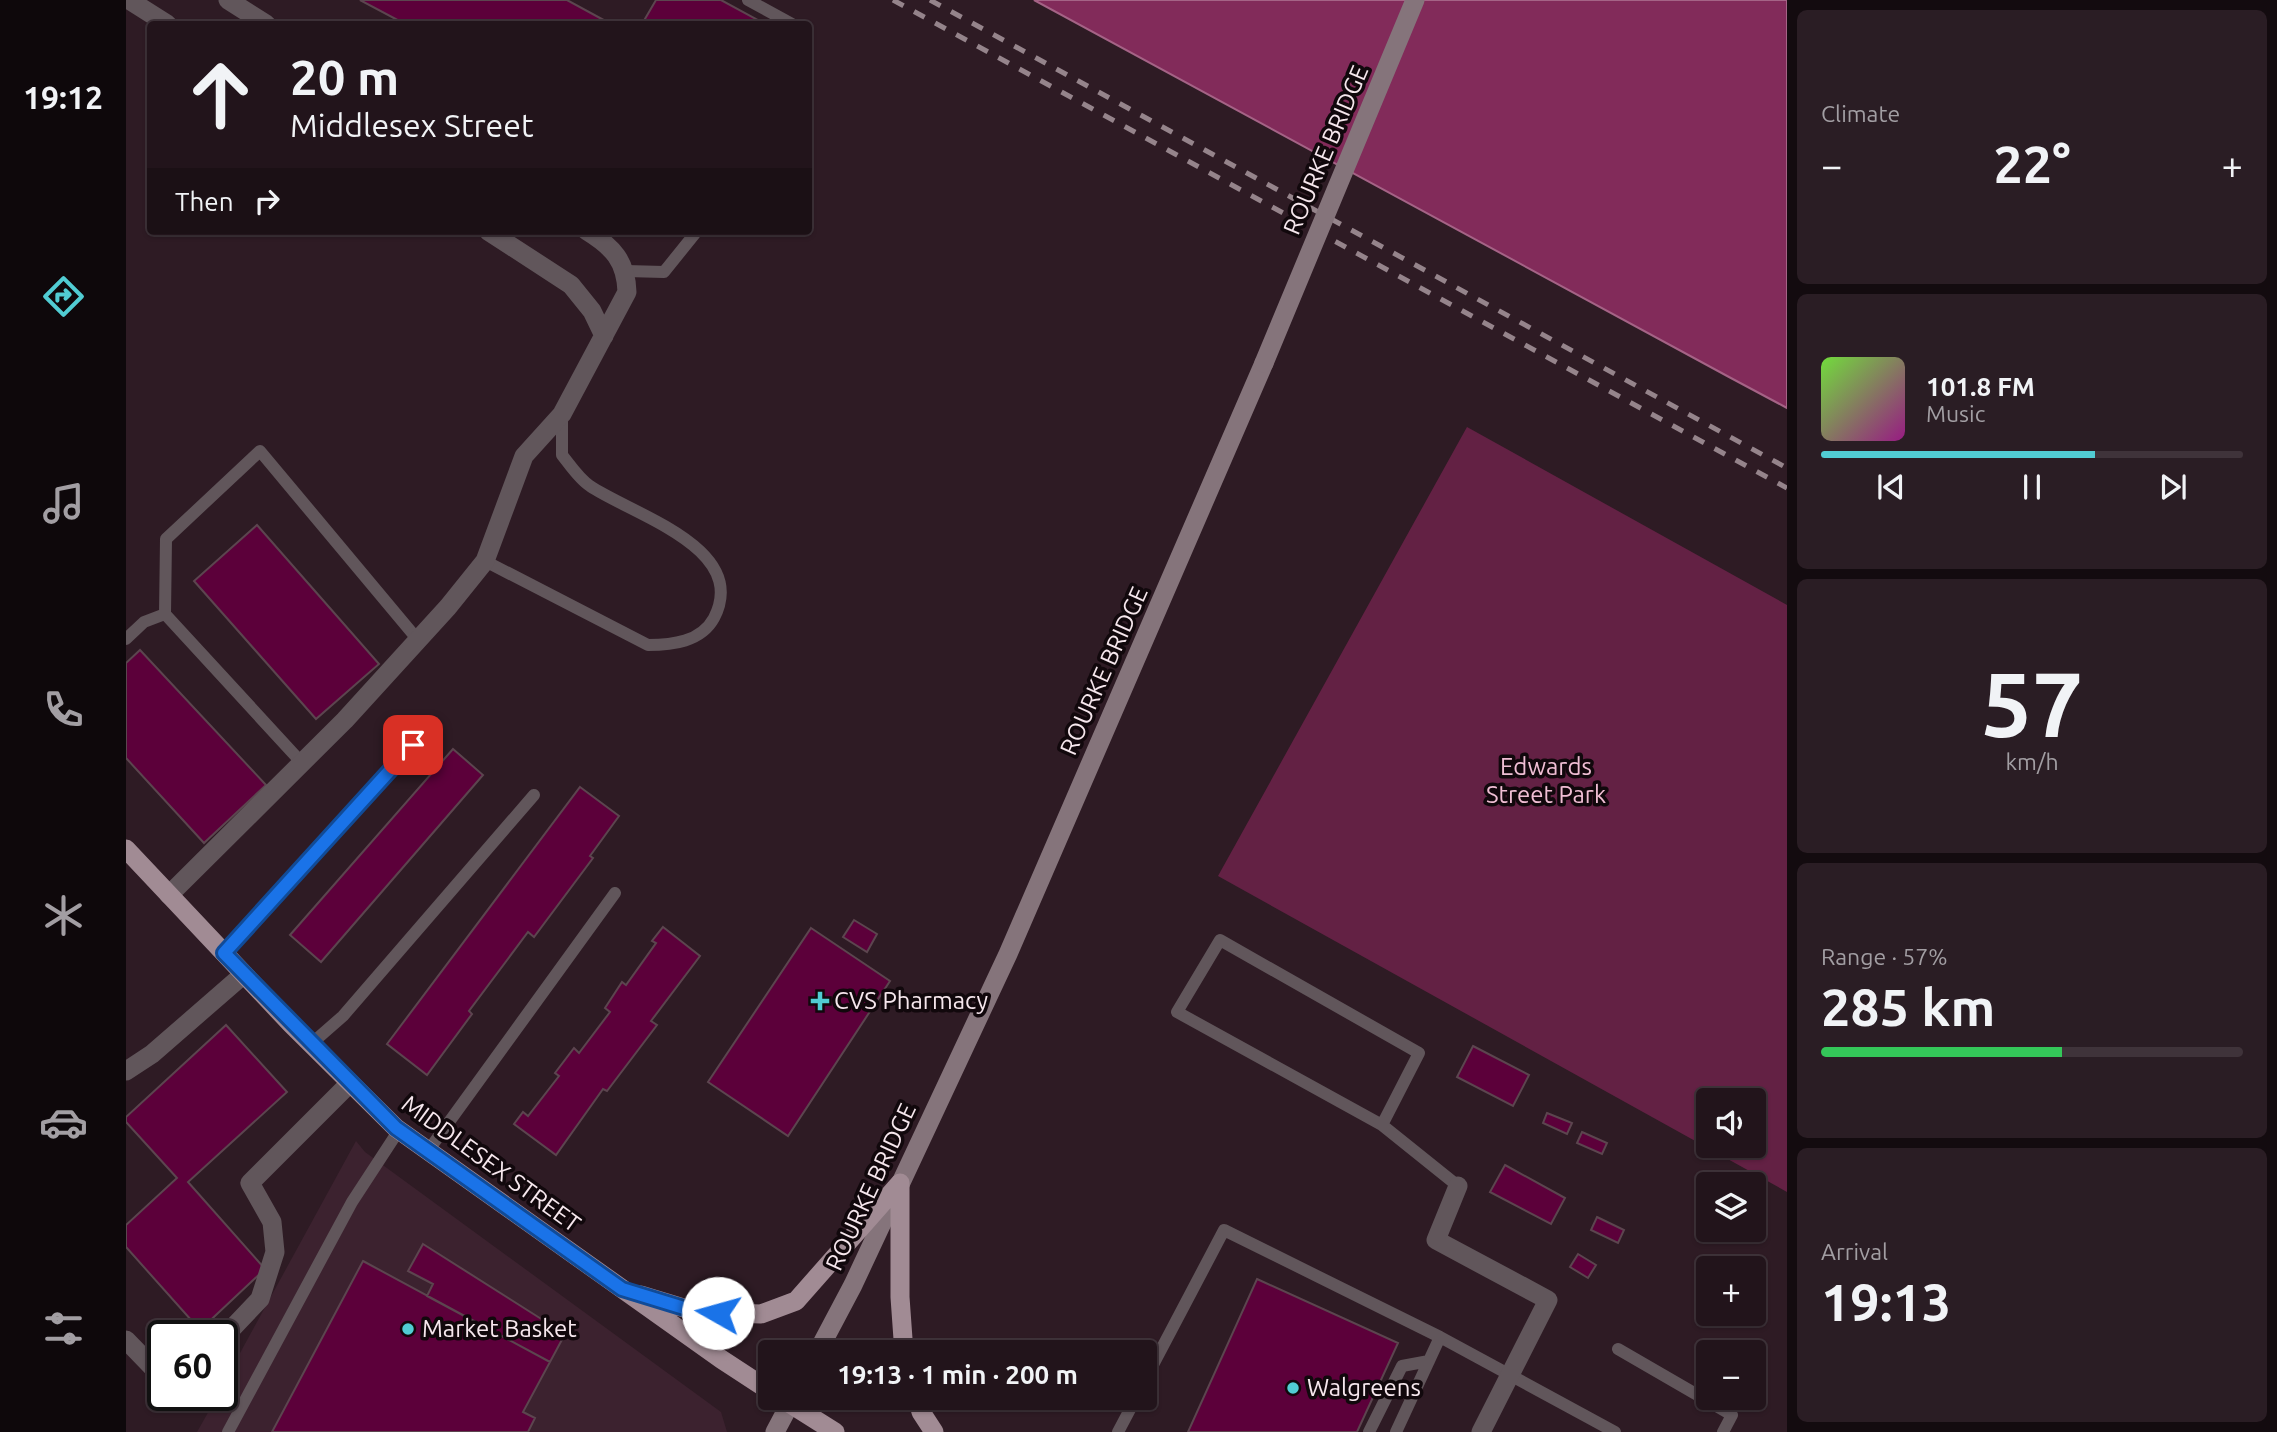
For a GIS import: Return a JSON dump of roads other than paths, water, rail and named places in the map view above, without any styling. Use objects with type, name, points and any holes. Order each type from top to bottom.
[{"type":"main road","name":"ROURKE BRIDGE","points":[[824,1340],[853,1285],[1013,942],[1264,363],[1415,0]]},
{"type":"main road","name":"MIDDLESEX STREET","points":[[126,849],[312,1044],[399,1130],[758,1383]]},
{"type":"main road","points":[[622,1289],[697,1312],[761,1314],[796,1301],[900,1183]]},
{"type":"main road","points":[[900,1183],[900,1297],[903,1340]]},
{"type":"main road","points":[[775,1432],[784,1410]]},
{"type":"main road","points":[[803,1410],[835,1432]]},
{"type":"main road","points":[[920,1410],[934,1432]]},
{"type":"street","points":[[129,0],[162,21]]},
{"type":"street","points":[[228,0],[261,21]]},
{"type":"street","points":[[494,235],[571,285],[592,311],[604,336]]},
{"type":"street","points":[[169,895],[302,763],[418,640],[485,561],[524,456],[562,414],[627,292],[626,271],[617,253],[592,235]]},
{"type":"street","points":[[126,1071],[152,1054],[244,974]]},
{"type":"street","points":[[238,1322],[260,1299],[275,1252],[272,1222],[250,1183],[350,1083]]},
{"type":"street","points":[[1458,1186],[1436,1240],[1548,1300],[1481,1432]]},
{"type":"street","points":[[126,1340],[147,1362]]},
{"type":"lane","points":[[748,0],[786,21]]},
{"type":"lane","points":[[626,271],[664,272],[694,235]]},
{"type":"lane","points":[[485,561],[648,645],[670,645],[694,638],[713,621],[721,599],[719,574],[706,555],[689,542],[587,485],[562,455],[562,414]]},
{"type":"lane","points":[[302,763],[165,614],[166,539],[260,451],[418,640]]},
{"type":"lane","points":[[126,639],[144,622],[165,614]]},
{"type":"lane","points":[[224,953],[413,745]]},
{"type":"lane","points":[[312,1044],[343,1016],[534,795]]},
{"type":"lane","points":[[428,1151],[615,893]]},
{"type":"lane","points":[[1382,1125],[1419,1053],[1220,940],[1177,1012],[1382,1125],[1458,1186]]},
{"type":"lane","points":[[228,1432],[352,1202],[399,1130]]},
{"type":"lane","points":[[1157,1357],[1224,1230],[1440,1337],[1615,1432]]},
{"type":"lane","points":[[1396,1432],[1440,1337]]},
{"type":"lane","points":[[1618,1349],[1732,1415],[1723,1432]]},
{"type":"lane","points":[[1369,1432],[1402,1366],[1429,1361]]},
{"type":"lane","points":[[1118,1432],[1130,1410]]},
{"type":"railway","points":[[893,0],[1787,488]]},
{"type":"railway","points":[[930,0],[1787,468]]},
{"type":"place","name":"CVS Pharmacy","points":[[820,1001]]},
{"type":"place","name":"Market Basket","points":[[408,1329]]},
{"type":"place","name":"Walgreens","points":[[1293,1388]]},
{"type":"park label","name":"Edwards Street Park","points":[[1546,781]]}]
